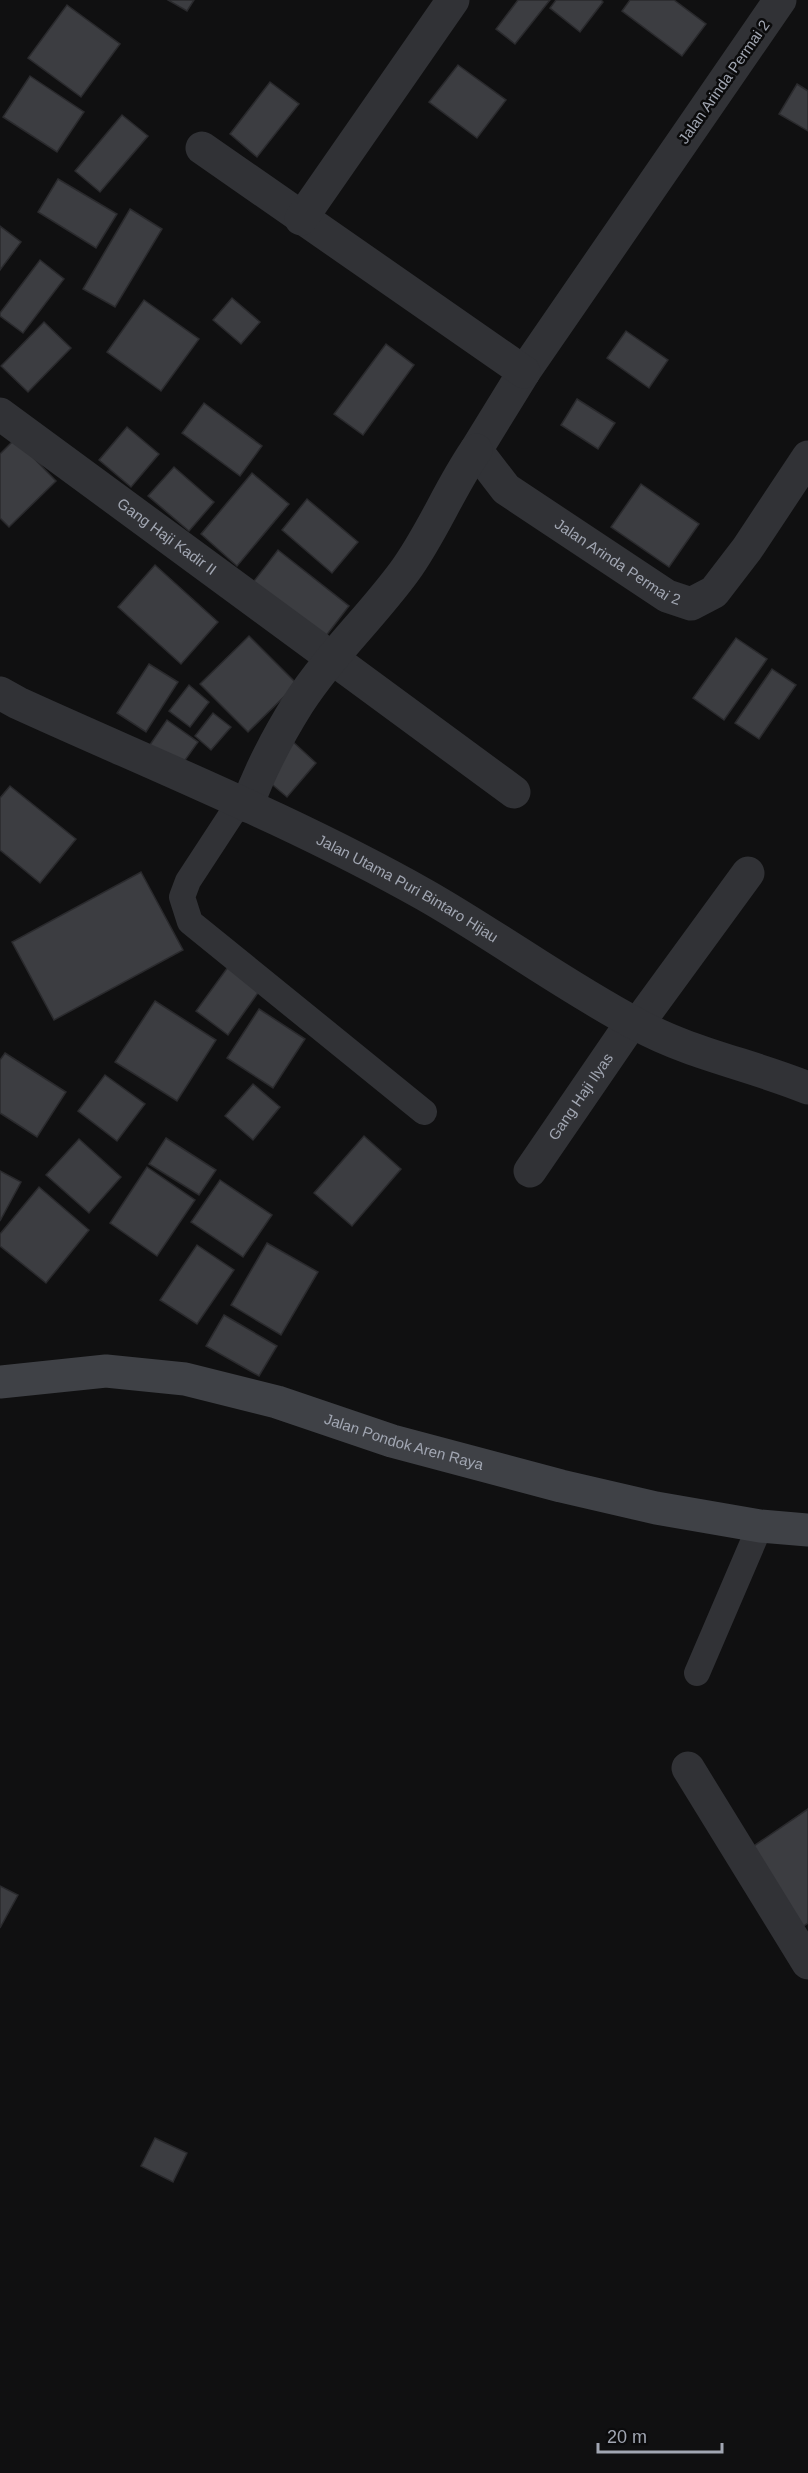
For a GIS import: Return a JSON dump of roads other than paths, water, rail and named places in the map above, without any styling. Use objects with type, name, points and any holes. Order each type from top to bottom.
[{"type":"main road","name":"Jalan Pondok Aren Raya","points":[[0,1382],[106,1371],[185,1379],[277,1402],[392,1442],[561,1486],[656,1508],[760,1526],[808,1530]]},
{"type":"street","points":[[301,219],[453,0]]},
{"type":"street","name":"Jalan Arinda Permai 2","points":[[780,0],[524,372],[476,450],[506,489],[667,596],[691,604],[714,592],[747,549],[808,457]]},
{"type":"street","points":[[202,148],[524,372]]},
{"type":"street","name":"Gang Haji Kadir II","points":[[0,414],[514,792]]},
{"type":"street","points":[[243,804],[298,703],[411,563],[424,543],[457,476],[476,450]]},
{"type":"street","name":"Jalan Utama Puri Bintaro Hijau","points":[[0,693],[294,827],[425,895],[552,976],[635,1023],[686,1047],[808,1088]]},
{"type":"street","name":"Gang Haji Ilyas","points":[[530,1172],[635,1023],[748,873]]},
{"type":"street","points":[[688,1768],[808,1963]]},
{"type":"lane","points":[[243,804],[188,881],[182,897],[190,922],[424,1112]]},
{"type":"lane","points":[[697,1673],[760,1526]]}]
